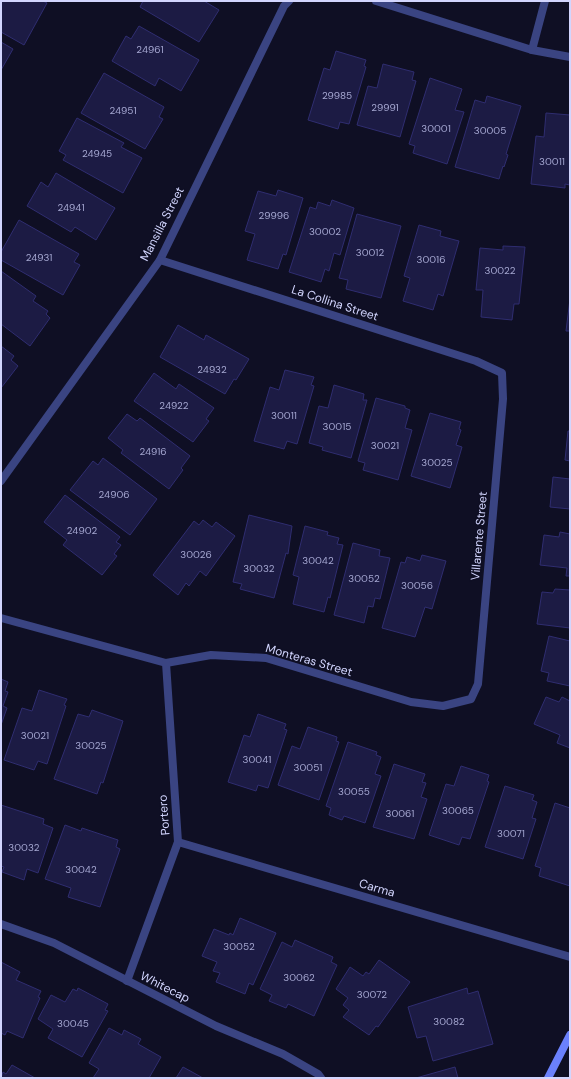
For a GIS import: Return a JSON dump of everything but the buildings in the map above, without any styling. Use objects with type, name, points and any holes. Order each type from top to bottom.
[{"type":"street","name":"Mansilla Street","points":[[1,481],[160,260],[284,6],[288,1]]},
{"type":"street","points":[[376,1],[532,50],[570,57]]},
{"type":"street","points":[[532,50],[544,1]]},
{"type":"street","name":"La Collina Street","points":[[160,260],[476,361],[502,373]]},
{"type":"street","name":"Villarente Street","points":[[471,699],[478,684],[481,670],[503,399],[502,373]]},
{"type":"street","name":"Monteras Street","points":[[1,618],[166,663],[211,655],[266,658],[411,702],[442,706],[471,699]]},
{"type":"street","name":"Portero","points":[[127,981],[178,842],[166,663]]},
{"type":"street","name":"Carma","points":[[178,842],[570,957]]},
{"type":"street","name":"Whitecap","points":[[1,924],[54,943],[216,1026],[283,1054],[319,1076]]},
{"type":"street","points":[[548,1078],[570,1035]]}]
